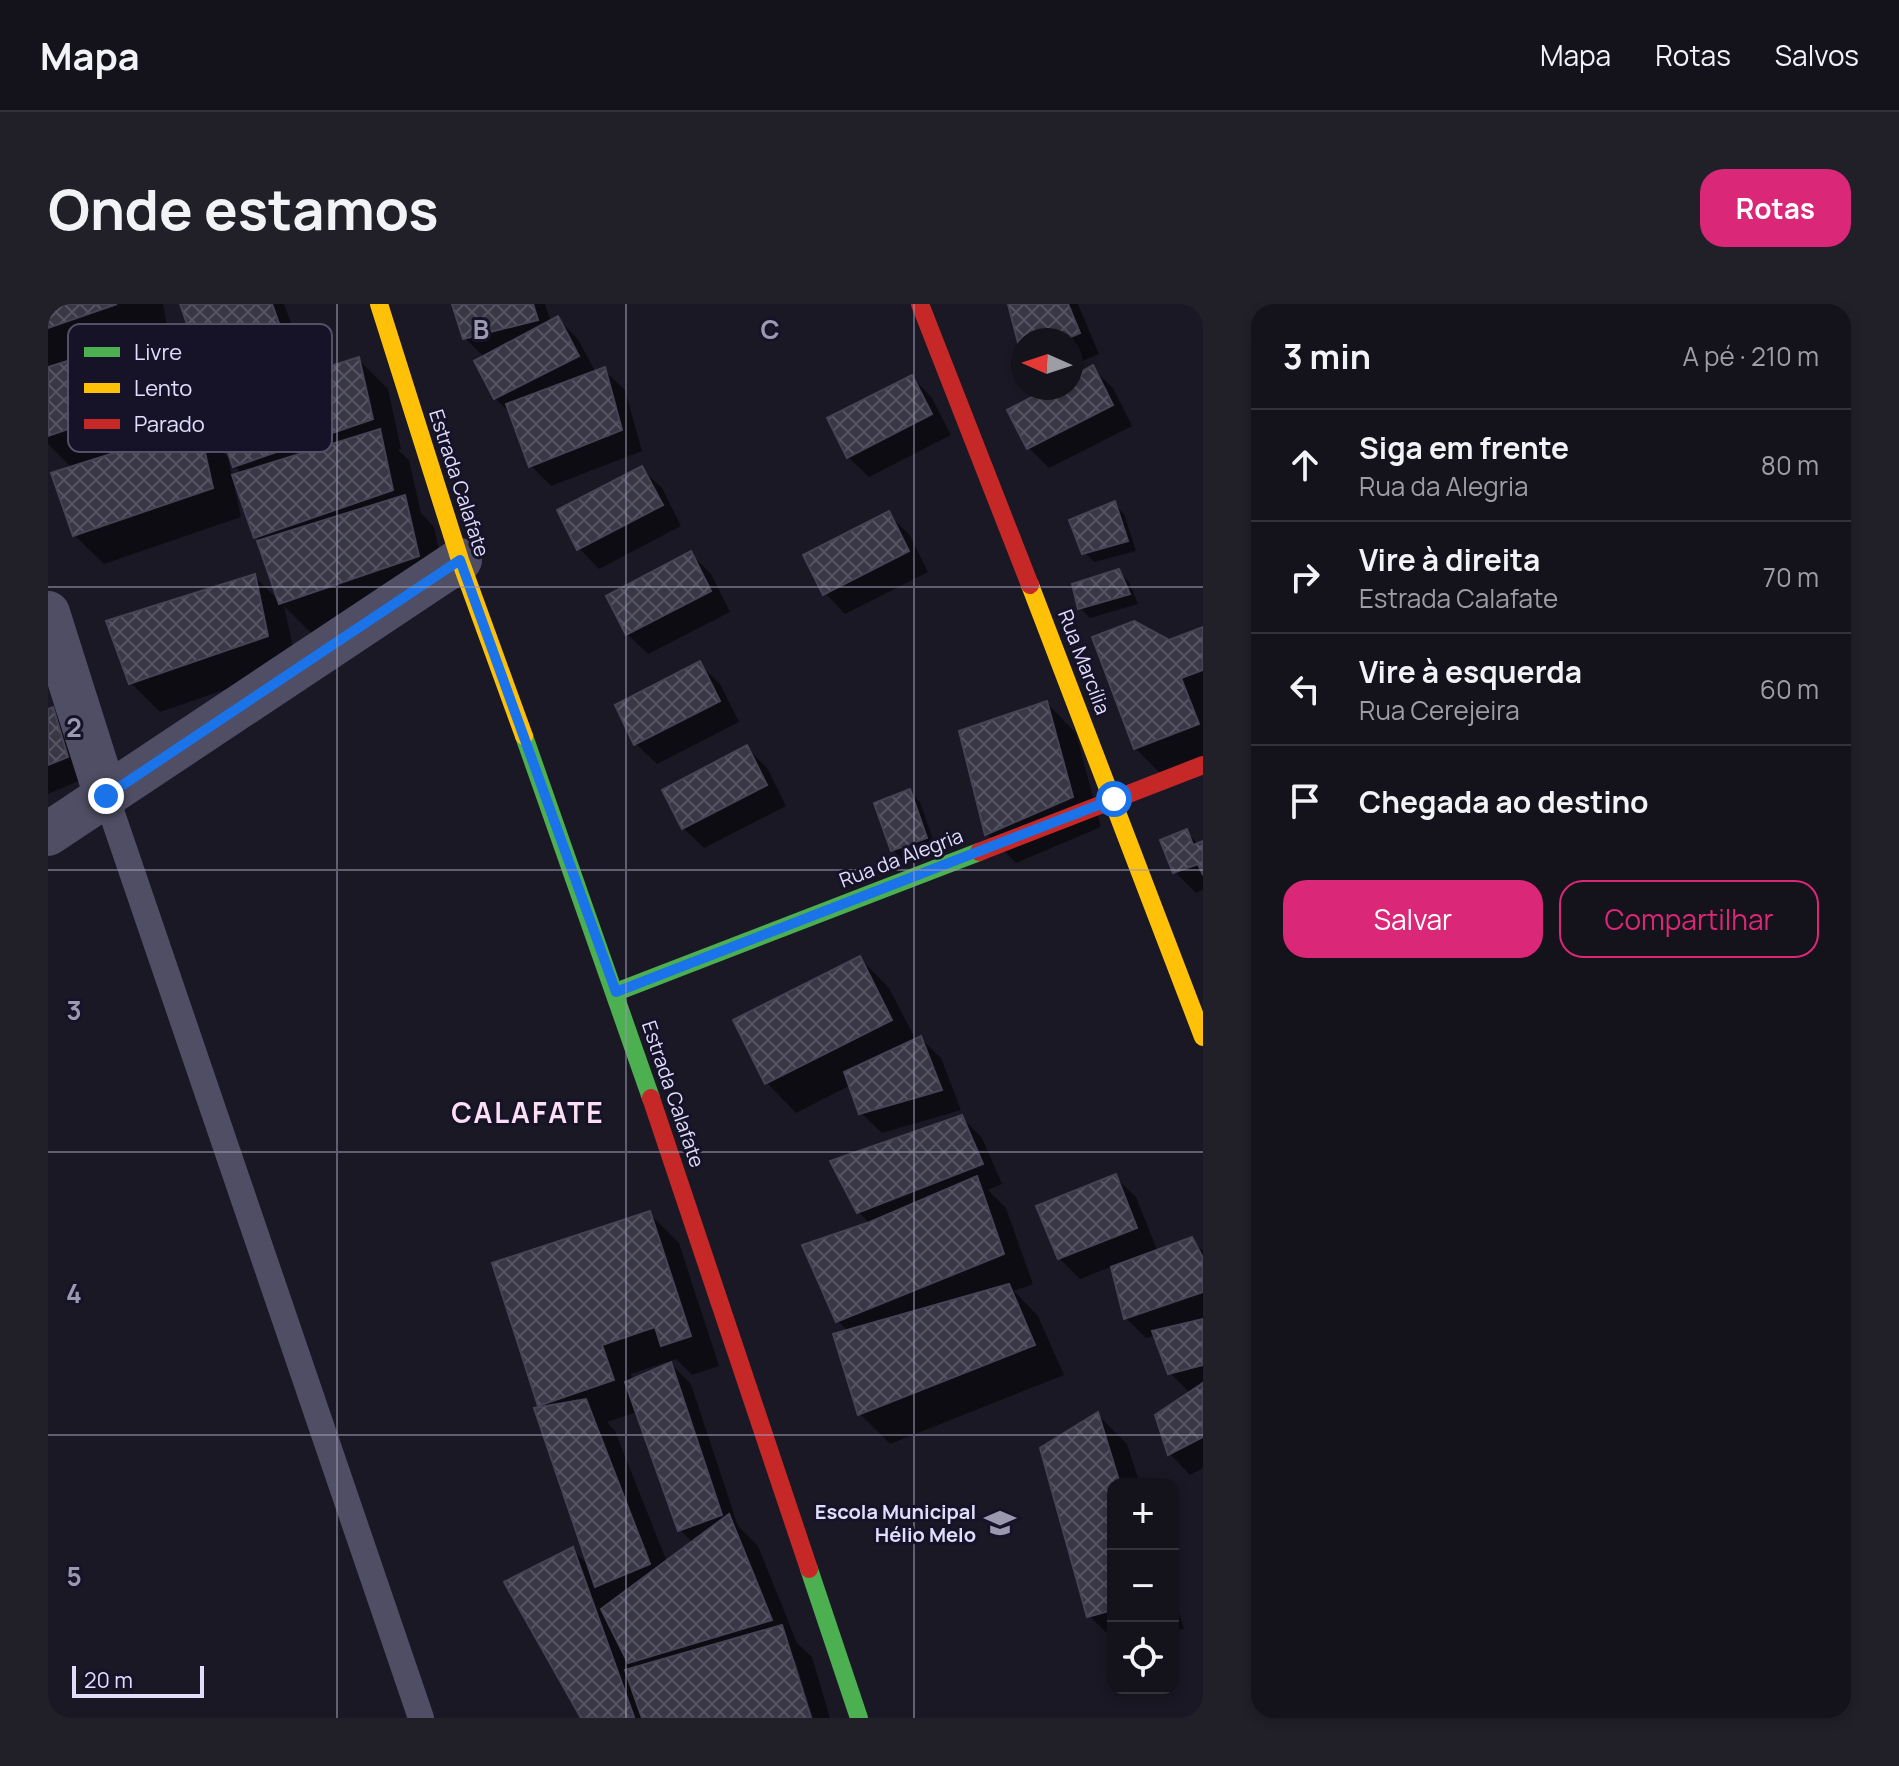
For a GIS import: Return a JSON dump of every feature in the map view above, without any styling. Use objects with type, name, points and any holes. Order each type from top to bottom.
[{"type":"street","name":"Estrada Calafate","points":[[379,304],[460,560],[616,992],[859,1718]]},
{"type":"street","name":"Rua Marcília","points":[[920,304],[1114,799],[1203,1037]]},
{"type":"street","points":[[48,834],[460,560]]},
{"type":"street","points":[[48,613],[106,796]]},
{"type":"street","name":"Rua da Alegria","points":[[616,992],[1203,765]]},
{"type":"lane","points":[[106,796],[421,1718]]},
{"type":"building","points":[[48,304],[117,304],[48,328]]},
{"type":"building","points":[[180,304],[272,304],[279,324],[187,324]]},
{"type":"building","points":[[452,304],[533,304],[538,320],[463,339]]},
{"type":"building","points":[[1008,304],[1068,304],[1078,328],[1014,328]]},
{"type":"building","points":[[558,316],[579,356],[494,399],[474,361]]},
{"type":"building","points":[[359,357],[373,419],[332,433],[332,366]]},
{"type":"building","points":[[68,361],[68,429],[48,436],[48,367]]},
{"type":"building","points":[[1093,365],[1113,405],[1027,449],[1007,410],[1026,400],[1083,400],[1083,370]]},
{"type":"building","points":[[605,367],[622,430],[529,467],[506,404]]},
{"type":"building","points":[[912,375],[932,414],[847,458],[827,418]]},
{"type":"building","points":[[380,429],[393,490],[254,538],[232,475],[306,452],[332,452],[332,444]]},
{"type":"building","points":[[117,452],[205,452],[213,488],[73,536],[51,473]]},
{"type":"building","points":[[228,452],[277,452],[233,467]]},
{"type":"building","points":[[642,466],[663,505],[577,550],[557,510]]},
{"type":"building","points":[[405,495],[419,556],[279,604],[257,541]]},
{"type":"building","points":[[1115,501],[1128,541],[1082,554],[1069,520]]},
{"type":"building","points":[[889,511],[909,551],[823,595],[803,555]]},
{"type":"building","points":[[691,551],[711,591],[626,635],[606,596]]},
{"type":"building","points":[[1119,569],[1130,594],[1078,609],[1072,584]]},
{"type":"building","points":[[255,574],[268,636],[129,684],[106,621]]},
{"type":"building","points":[[1134,621],[1169,640],[1203,627],[1203,670],[1181,678],[1199,724],[1134,749],[1092,637]]},
{"type":"building","points":[[700,661],[720,701],[634,745],[615,705]]},
{"type":"building","points":[[1047,701],[1073,797],[985,835],[959,731]]},
{"type":"building","points":[[53,707],[68,757],[48,765],[48,709]]},
{"type":"building","points":[[747,745],[767,785],[682,829],[662,790]]},
{"type":"building","points":[[910,789],[927,838],[891,851],[874,803]]},
{"type":"building","points":[[1187,829],[1193,845],[1203,841],[1203,875],[1198,864],[1173,873],[1160,840]]},
{"type":"building","points":[[860,956],[892,1020],[765,1084],[733,1020]]},
{"type":"building","points":[[921,1036],[942,1090],[859,1114],[844,1072]]},
{"type":"building","points":[[962,1115],[983,1164],[857,1213],[830,1161]]},
{"type":"building","points":[[1116,1174],[1137,1228],[1058,1259],[1036,1206]]},
{"type":"building","points":[[977,1176],[1004,1254],[836,1322],[802,1245],[870,1222]]},
{"type":"building","points":[[650,1211],[691,1336],[661,1346],[655,1327],[602,1345],[614,1380],[538,1406],[492,1263]]},
{"type":"building","points":[[1192,1237],[1203,1258],[1203,1292],[1124,1319],[1111,1267]]},
{"type":"building","points":[[1009,1284],[1035,1345],[858,1415],[833,1334]]},
{"type":"building","points":[[1203,1319],[1203,1365],[1168,1374],[1152,1331]]},
{"type":"building","points":[[671,1362],[722,1515],[678,1531],[625,1382]]},
{"type":"building","points":[[1203,1383],[1203,1437],[1168,1455],[1155,1415]]},
{"type":"building","points":[[586,1399],[650,1564],[595,1587],[534,1408]]},
{"type":"building","points":[[1098,1412],[1118,1478],[1107,1478],[1107,1612],[1087,1617],[1040,1448]]},
{"type":"building","points":[[729,1514],[772,1620],[628,1663],[601,1609]]},
{"type":"building","points":[[573,1547],[634,1717],[581,1718],[504,1582]]},
{"type":"building","points":[[782,1625],[811,1718],[642,1718],[625,1670]]},
{"type":"traffic: fast","points":[[524,736],[651,1098]]},
{"type":"traffic: fast","points":[[616,992],[979,852]]},
{"type":"traffic: fast","points":[[809,1569],[859,1718]]},
{"type":"traffic: slow","points":[[379,304],[460,560],[524,736]]},
{"type":"traffic: slow","points":[[1030,585],[1203,1037]]},
{"type":"traffic: jam","points":[[920,304],[1030,585]]},
{"type":"traffic: jam","points":[[979,852],[1203,765]]},
{"type":"traffic: jam","points":[[651,1098],[809,1569]]},
{"type":"place","name":"Escola Municipal Hélio Melo","points":[[1000,1523]]},
{"type":"district","name":"CALAFATE","points":[[528,1113]]},
{"type":"route","points":[[106,796],[460,560],[616,992],[1114,799]]}]
